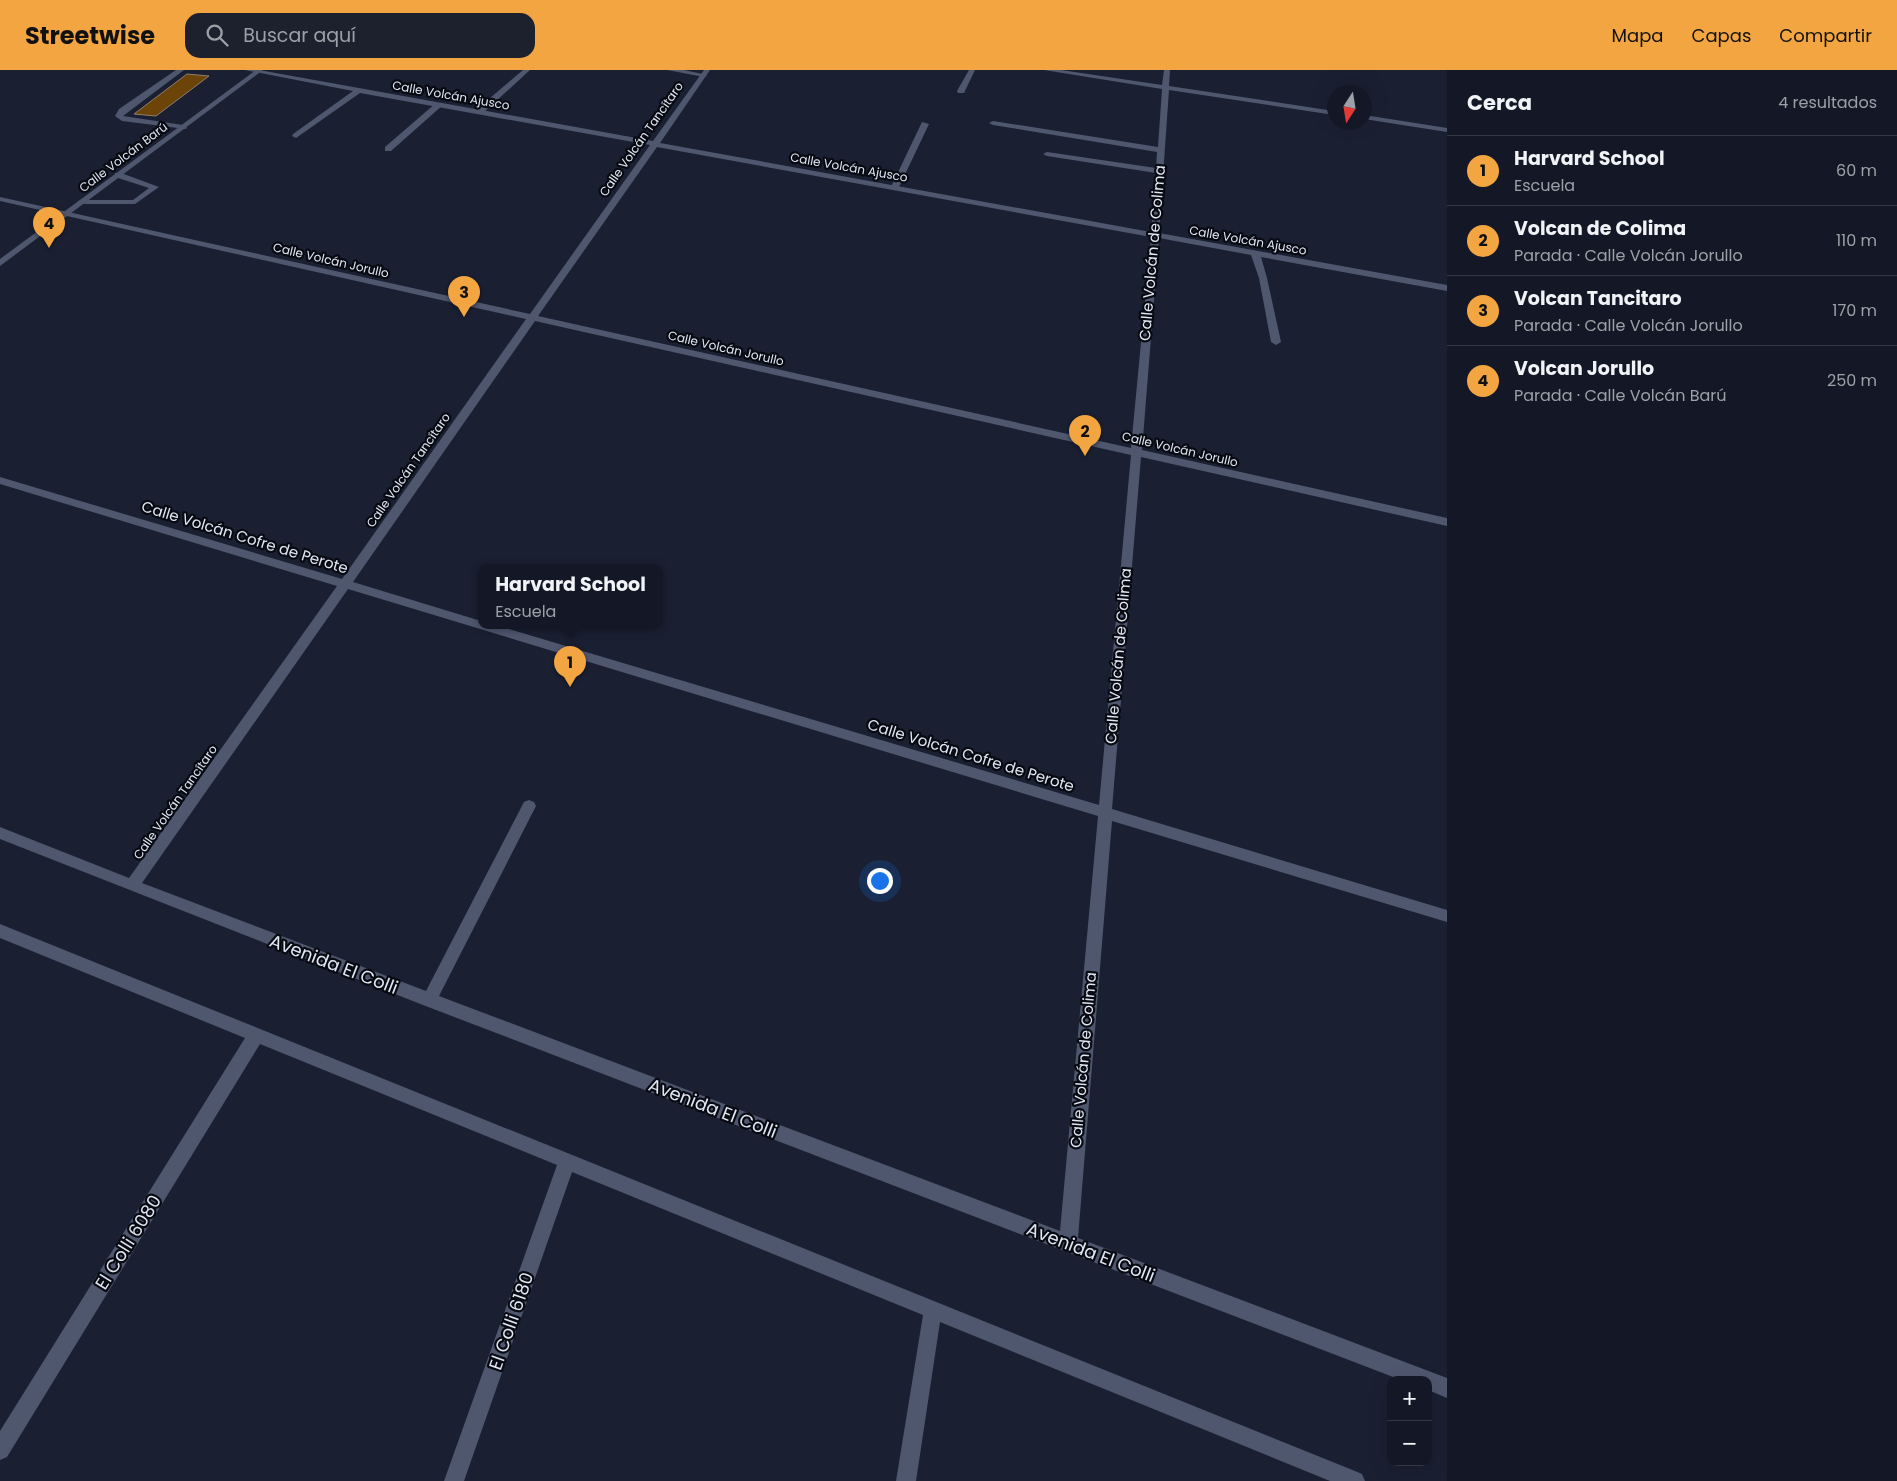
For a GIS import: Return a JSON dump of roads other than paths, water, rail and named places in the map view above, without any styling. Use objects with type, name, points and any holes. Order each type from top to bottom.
[{"type":"street","points":[[181,70],[122,111],[119,116],[122,119],[183,127]]},
{"type":"street","name":"Calle Volcán Ajusco","points":[[248,70],[1447,288]]},
{"type":"street","points":[[479,112],[526,70]]},
{"type":"street","points":[[670,70],[705,72]]},
{"type":"street","points":[[960,91],[972,70]]},
{"type":"street","points":[[1047,70],[1327,112]]},
{"type":"street","name":"Calle Volcán de Colima","points":[[1068,1243],[1155,234],[1167,70]]},
{"type":"street","name":"Calle Volcán Barú","points":[[0,263],[259,71]]},
{"type":"street","name":"Calle Volcán Tancítaro","points":[[132,886],[705,72]]},
{"type":"street","points":[[296,136],[359,90]]},
{"type":"street","points":[[388,149],[439,104]]},
{"type":"street","points":[[1372,119],[1447,130]]},
{"type":"street","points":[[993,122],[1161,150]]},
{"type":"street","points":[[895,187],[925,124]]},
{"type":"street","points":[[1047,154],[1159,171]]},
{"type":"street","points":[[81,202],[135,202],[155,187],[118,175]]},
{"type":"street","name":"Calle Volcán Jorullo","points":[[0,199],[1447,522]]},
{"type":"street","points":[[1255,253],[1263,278],[1276,342]]},
{"type":"street","name":"Calle Volcán Cofre de Perote","points":[[0,480],[478,624]]},
{"type":"street","name":"Calle Volcán Cofre de Perote","points":[[496,629],[1447,916]]},
{"type":"street","points":[[429,1000],[529,806]]},
{"type":"street","name":"Avenida El Colli","points":[[0,833],[132,886],[429,1000],[1417,1376]]},
{"type":"street","points":[[0,931],[1354,1481]]},
{"type":"street","name":"El Colli 6080","points":[[0,1450],[256,1034]]},
{"type":"street","name":"El Colli 6180","points":[[454,1481],[567,1161]]},
{"type":"street","points":[[906,1481],[932,1309]]},
{"type":"street","name":"Avenida El Colli","points":[[1432,1382],[1447,1388]]},
{"type":"place","name":"Volcan Jorullo","points":[[49,248]]},
{"type":"place","name":"Volcan Tancitaro","points":[[464,317]]},
{"type":"place","name":"Volcan de Colima","points":[[1085,456]]},
{"type":"place","name":"Harvard School","points":[[570,687]]}]
